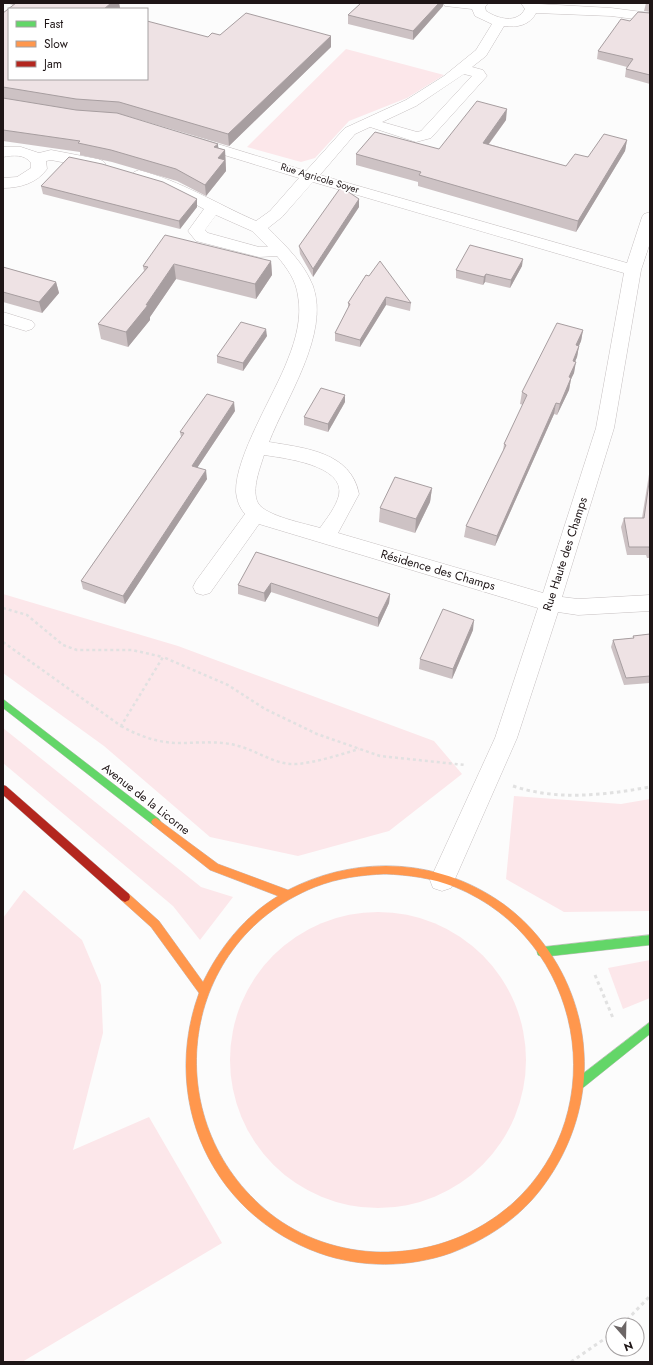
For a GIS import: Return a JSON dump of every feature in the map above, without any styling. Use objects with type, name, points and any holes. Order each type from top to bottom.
[{"type":"main road","name":"Avenue de la Licorne","points":[[3,703],[214,867],[285,894]]},
{"type":"main road","points":[[3,789],[155,924],[202,989]]},
{"type":"main road","points":[[388,870],[442,880],[497,908],[542,952],[565,991],[578,1036],[580,1083],[565,1146],[528,1202],[473,1242],[406,1260],[336,1253],[272,1222],[224,1174],[196,1113],[188,1049],[202,989],[222,950],[251,918],[285,894],[335,874],[388,870]]},
{"type":"main road","points":[[542,952],[650,940]]},
{"type":"main road","points":[[580,1083],[650,1028]]},
{"type":"street","points":[[450,3],[479,4],[480,13],[488,19],[500,22],[523,20],[530,15],[530,6],[611,12],[650,17]]},
{"type":"street","points":[[258,228],[276,214],[350,131],[411,103],[450,79],[481,53],[500,22]]},
{"type":"street","points":[[368,122],[416,137],[426,135],[480,76],[478,73],[462,68]]},
{"type":"street","name":"Rue Agricole Soyer","points":[[173,135],[310,177],[633,270]]},
{"type":"street","points":[[3,152],[26,152],[37,158],[40,164],[39,169],[34,174],[17,182],[3,183]]},
{"type":"street","points":[[37,158],[51,155],[118,169],[171,185],[214,208],[258,228],[282,250],[300,278],[307,296],[306,327],[297,360],[258,448],[245,485],[248,503],[256,513],[203,587]]},
{"type":"street","points":[[214,208],[196,231],[202,237],[259,252],[282,250]]},
{"type":"street","name":"Rue Haute des Champs","points":[[442,880],[506,738],[605,428],[633,270],[650,217]]},
{"type":"street","points":[[3,318],[26,325]]},
{"type":"street","points":[[258,448],[305,455],[331,466],[346,480],[349,495],[325,537]]},
{"type":"street","name":"Résidence des Champs","points":[[256,513],[278,524],[550,603],[578,607],[650,603]]},
{"type":"path","points":[[3,608],[12,609],[27,615],[63,645],[77,650],[132,650],[163,657],[228,685],[265,709],[316,734],[380,756],[459,763],[522,790],[562,796],[621,792],[650,787]]},
{"type":"path","points":[[3,642],[120,726],[141,737],[177,743],[217,742],[242,747],[274,761],[296,764],[328,758],[360,749]]},
{"type":"path","points":[[120,726],[163,657]]},
{"type":"path","points":[[592,968],[617,1026]]},
{"type":"path","points":[[630,1317],[650,1296]]},
{"type":"path","points":[[571,1362],[605,1339]]},
{"type":"shaded area","points":[[346,49],[444,75],[407,98],[349,121],[315,158],[301,162],[247,147]]},
{"type":"shaded area","points":[[3,594],[178,646],[434,741],[462,774],[389,831],[298,856],[210,837],[104,746],[3,673]]},
{"type":"shaded area","points":[[3,728],[201,887],[233,897],[200,940],[173,906],[3,763]]},
{"type":"shaded area","points":[[514,796],[621,804],[650,799],[650,911],[564,912],[506,879]]},
{"type":"shaded area","points":[[24,890],[82,940],[101,985],[103,1033],[73,1150],[149,1117],[222,1243],[22,1362],[3,1362],[3,918]]},
{"type":"shaded area","points":[[378,912],[407,915],[435,923],[460,937],[483,955],[501,978],[515,1003],[523,1031],[526,1060],[523,1089],[515,1117],[501,1142],[483,1165],[460,1183],[435,1197],[407,1205],[378,1208],[349,1205],[321,1197],[296,1183],[273,1165],[255,1142],[241,1117],[233,1089],[230,1060],[233,1031],[241,1003],[255,978],[273,955],[296,937],[321,923],[349,915]]},
{"type":"shaded area","points":[[650,960],[650,998],[623,1009],[608,968]]},
{"type":"building","points":[[16,3],[111,3],[105,8],[10,8]]},
{"type":"building","points":[[361,3],[439,3],[413,31],[348,15]]},
{"type":"building","points":[[8,9],[8,80],[148,80],[148,21],[208,37],[212,33],[220,35],[246,13],[331,36],[228,134],[119,102],[76,99],[3,87],[3,13]]},
{"type":"building","points":[[638,12],[650,13],[650,75],[626,69],[633,59],[598,51],[621,19],[630,21]]},
{"type":"building","points":[[3,98],[76,110],[117,113],[218,144],[214,147],[225,150],[218,158],[225,160],[205,185],[176,169],[111,150],[78,143],[80,141],[3,130]]},
{"type":"building","points":[[477,101],[507,109],[483,143],[566,166],[575,154],[588,157],[604,134],[627,140],[578,221],[419,175],[421,172],[356,154],[375,132],[439,149]]},
{"type":"building","points":[[69,157],[102,164],[163,182],[197,199],[179,221],[41,186]]},
{"type":"building","points":[[341,187],[359,199],[313,269],[299,246]]},
{"type":"building","points":[[165,235],[271,261],[255,284],[174,264],[146,305],[148,305],[126,332],[98,324],[148,267],[143,266]]},
{"type":"building","points":[[470,245],[523,259],[511,280],[486,274],[484,277],[456,270]]},
{"type":"building","points":[[380,261],[411,303],[386,297],[360,340],[335,333],[350,304],[348,303],[366,275],[369,276]]},
{"type":"building","points":[[3,267],[56,282],[39,302],[3,292]]},
{"type":"building","points":[[241,322],[266,329],[243,363],[217,356]]},
{"type":"building","points":[[557,323],[583,330],[576,345],[579,346],[573,361],[576,362],[569,377],[571,378],[560,404],[556,403],[497,536],[466,526],[506,445],[504,444],[527,395],[522,392]]},
{"type":"building","points":[[321,388],[345,395],[328,424],[304,417]]},
{"type":"building","points":[[207,394],[234,402],[192,466],[206,470],[123,596],[81,581],[184,433],[180,432]]},
{"type":"building","points":[[650,476],[650,550],[649,547],[629,547],[624,518],[644,518]]},
{"type":"building","points":[[395,477],[432,488],[416,519],[380,508]]},
{"type":"building","points":[[256,552],[390,594],[378,618],[271,583],[264,593],[238,585]]},
{"type":"building","points":[[443,609],[474,620],[453,669],[420,659]]},
{"type":"building","points":[[650,634],[650,676],[626,678],[613,640],[634,638],[633,636]]},
{"type":"traffic: fast","points":[[3,703],[156,822]]},
{"type":"traffic: fast","points":[[542,952],[650,940]]},
{"type":"traffic: fast","points":[[580,1083],[650,1027]]},
{"type":"traffic: slow","points":[[156,822],[214,867],[285,894]]},
{"type":"traffic: slow","points":[[385,870],[423,873],[459,884],[493,902],[522,927],[547,956],[565,990],[576,1026],[579,1064],[576,1102],[565,1138],[547,1172],[522,1201],[493,1226],[459,1244],[423,1255],[385,1258],[347,1255],[311,1244],[277,1226],[248,1201],[223,1172],[205,1138],[194,1102],[191,1064],[194,1026],[205,990],[223,956],[248,927],[277,902],[311,884],[347,873],[385,870]]},
{"type":"traffic: slow","points":[[125,897],[155,924],[202,989]]},
{"type":"traffic: jam","points":[[3,789],[125,897]]}]
